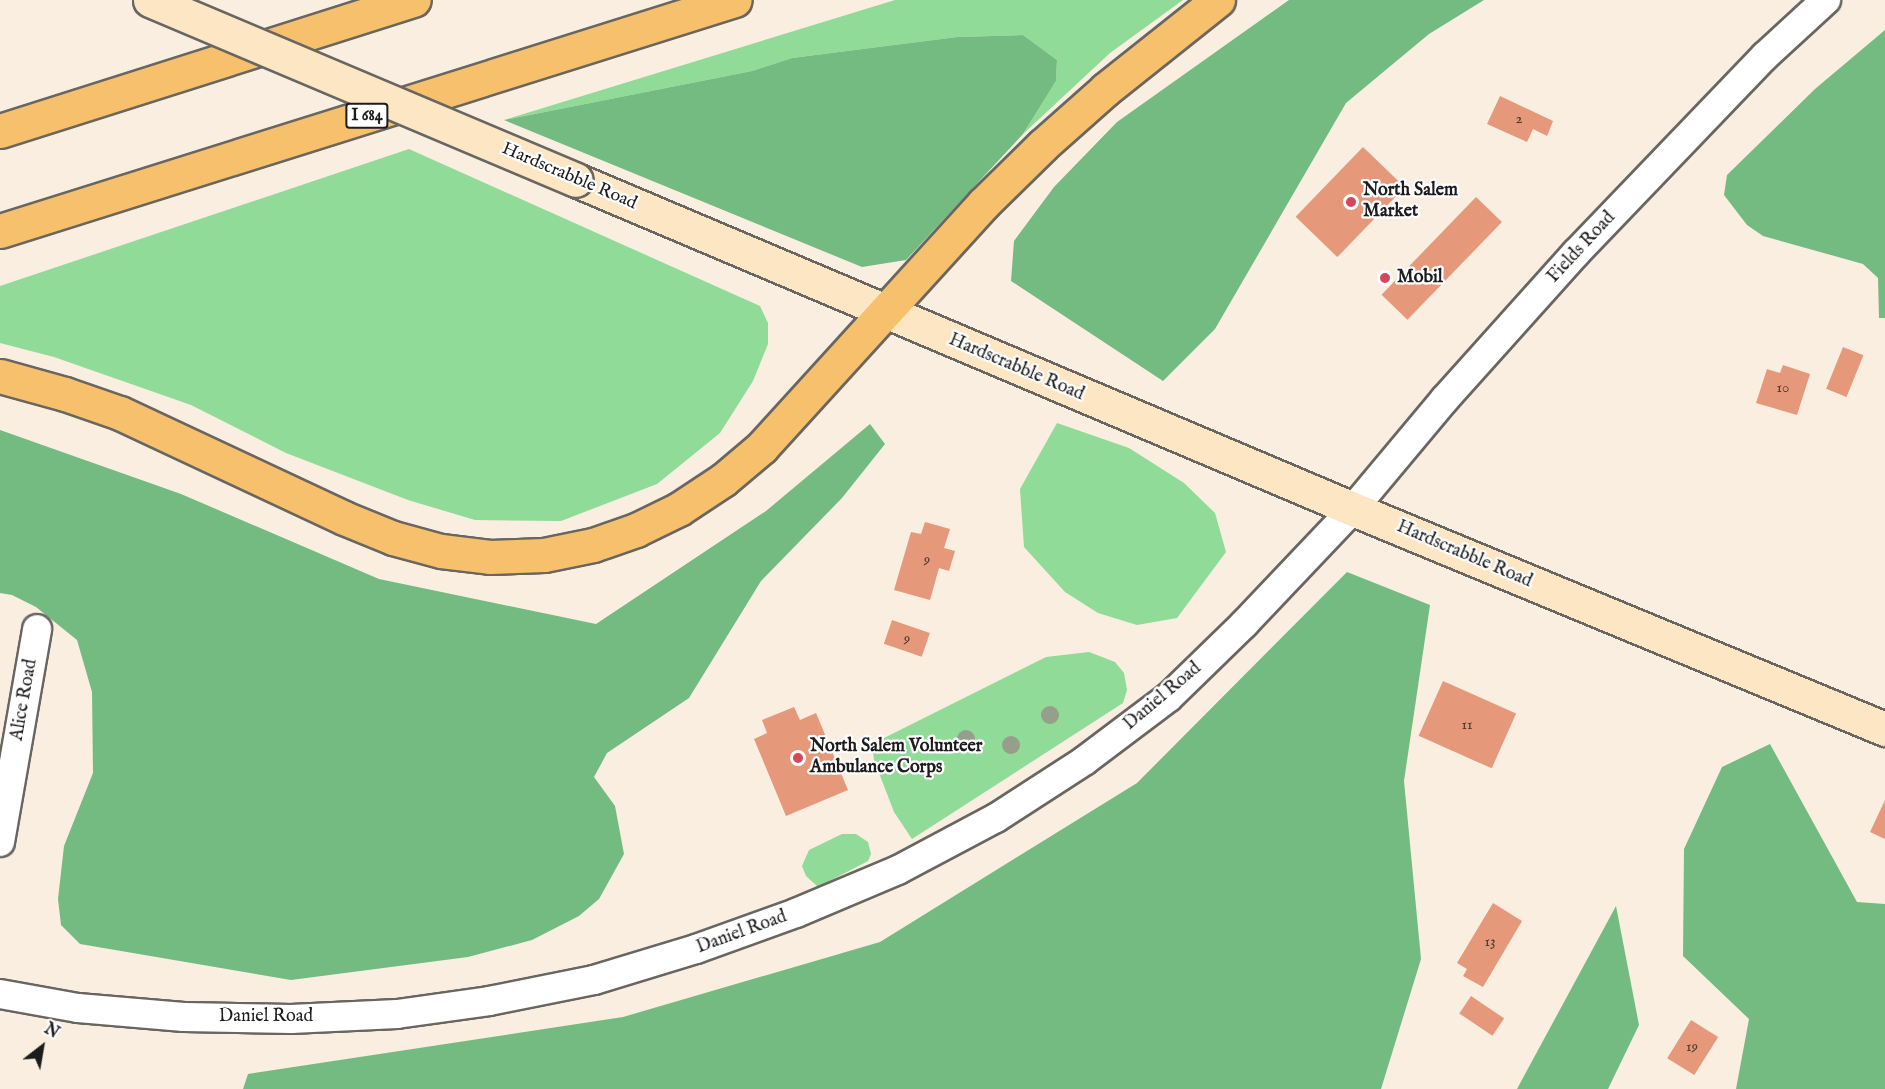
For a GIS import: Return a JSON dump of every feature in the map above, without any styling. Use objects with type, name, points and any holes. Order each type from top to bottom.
[{"type":"highway","points":[[0,131],[414,0]]},
{"type":"highway","name":"I 684","points":[[0,231],[735,0]]},
{"type":"highway","points":[[0,376],[65,393],[120,413],[344,518],[393,538],[441,551],[490,557],[544,555],[593,545],[636,530],[679,509],[723,480],[762,447],[983,204],[1043,145],[1115,81],[1218,0]]},
{"type":"street","name":"Hardscrabble Road","points":[[150,0],[885,313],[1885,729]]},
{"type":"street","name":"Fields Road","points":[[1353,509],[1446,399],[1576,253],[1765,56],[1826,0]]},
{"type":"street","name":"Daniel Road","points":[[0,994],[78,1008],[184,1017],[291,1019],[397,1014],[489,1001],[594,980],[707,945],[796,913],[898,870],[996,818],[1084,761],[1169,697],[1244,624],[1353,509]]},
{"type":"street","name":"Alice Road","points":[[0,842],[37,629]]},
{"type":"green space","points":[[895,0],[1183,0],[1110,53],[1023,134],[1056,81],[1057,60],[1023,35],[957,37],[792,58],[752,71],[504,120]]},
{"type":"green space","points":[[1289,0],[1484,0],[1429,34],[1346,103],[1215,329],[1163,381],[1011,281],[1014,241],[1054,187],[1117,122]]},
{"type":"green space","points":[[1885,30],[1885,318],[1879,318],[1878,278],[1863,264],[1763,236],[1747,225],[1724,195],[1727,175],[1815,89]]},
{"type":"green space","points":[[1023,35],[1057,60],[1056,81],[1023,134],[906,260],[862,267],[504,120],[752,71],[792,58],[957,37]]},
{"type":"green space","points":[[409,149],[760,306],[768,323],[768,344],[753,381],[720,433],[657,484],[561,521],[475,520],[408,500],[286,453],[191,405],[54,357],[0,343],[0,286]]},
{"type":"green space","points":[[1057,423],[1129,448],[1184,483],[1215,513],[1226,552],[1177,618],[1137,625],[1098,613],[1065,592],[1024,547],[1020,489]]},
{"type":"green space","points":[[870,424],[885,444],[842,498],[761,581],[689,698],[607,753],[594,777],[615,806],[624,854],[599,899],[579,916],[532,940],[468,957],[291,980],[80,944],[61,925],[58,899],[64,846],[93,773],[92,692],[77,640],[36,607],[12,595],[0,593],[0,430],[181,494],[379,579],[596,624],[766,511]]},
{"type":"green space","points":[[1347,572],[1430,605],[1404,781],[1421,959],[1381,1089],[243,1089],[248,1074],[623,1017],[880,942],[1137,783]]},
{"type":"green space","points":[[1089,652],[1115,662],[1124,673],[1127,690],[1123,703],[912,839],[894,812],[874,760],[872,744],[1046,657]]},
{"type":"green space","points":[[1770,744],[1857,902],[1885,904],[1885,1089],[1736,1089],[1749,1019],[1683,956],[1684,849],[1722,767]]},
{"type":"green space","points":[[842,834],[856,834],[868,842],[871,854],[868,861],[818,887],[806,876],[802,866],[809,850]]},
{"type":"green space","points":[[1616,906],[1639,1025],[1608,1089],[1517,1089]]},
{"type":"building","points":[[1500,96],[1553,121],[1547,136],[1533,129],[1527,142],[1487,124]]},
{"type":"building","name":"North Salem Market","points":[[1363,147],[1405,187],[1337,257],[1296,217]]},
{"type":"building","points":[[1476,197],[1502,222],[1407,320],[1382,295]]},
{"type":"building","points":[[1843,347],[1863,355],[1847,397],[1826,389]]},
{"type":"building","points":[[1783,365],[1810,374],[1797,415],[1756,403],[1767,369],[1780,373]]},
{"type":"building","points":[[925,522],[950,529],[944,548],[955,551],[949,571],[939,568],[930,600],[894,590],[911,532],[921,534]]},
{"type":"building","points":[[892,620],[930,633],[922,657],[884,644]]},
{"type":"building","points":[[1443,681],[1516,714],[1492,768],[1419,736]]},
{"type":"building","name":"North Salem Volunteer Ambulance Corps","points":[[794,707],[800,720],[816,713],[848,790],[786,816],[754,739],[767,733],[762,720]]},
{"type":"building","points":[[1885,800],[1885,839],[1870,832]]},
{"type":"building","points":[[1493,903],[1522,921],[1483,987],[1463,976],[1467,969],[1457,963]]},
{"type":"building","points":[[1471,996],[1504,1018],[1492,1036],[1459,1013]]},
{"type":"building","points":[[1691,1020],[1718,1037],[1694,1075],[1667,1058]]},
{"type":"place","name":"North Salem Market","points":[[1351,202]]},
{"type":"place","name":"Mobil","points":[[1385,278]]},
{"type":"place","name":"North Salem Volunteer Ambulance Corps","points":[[798,758]]}]
